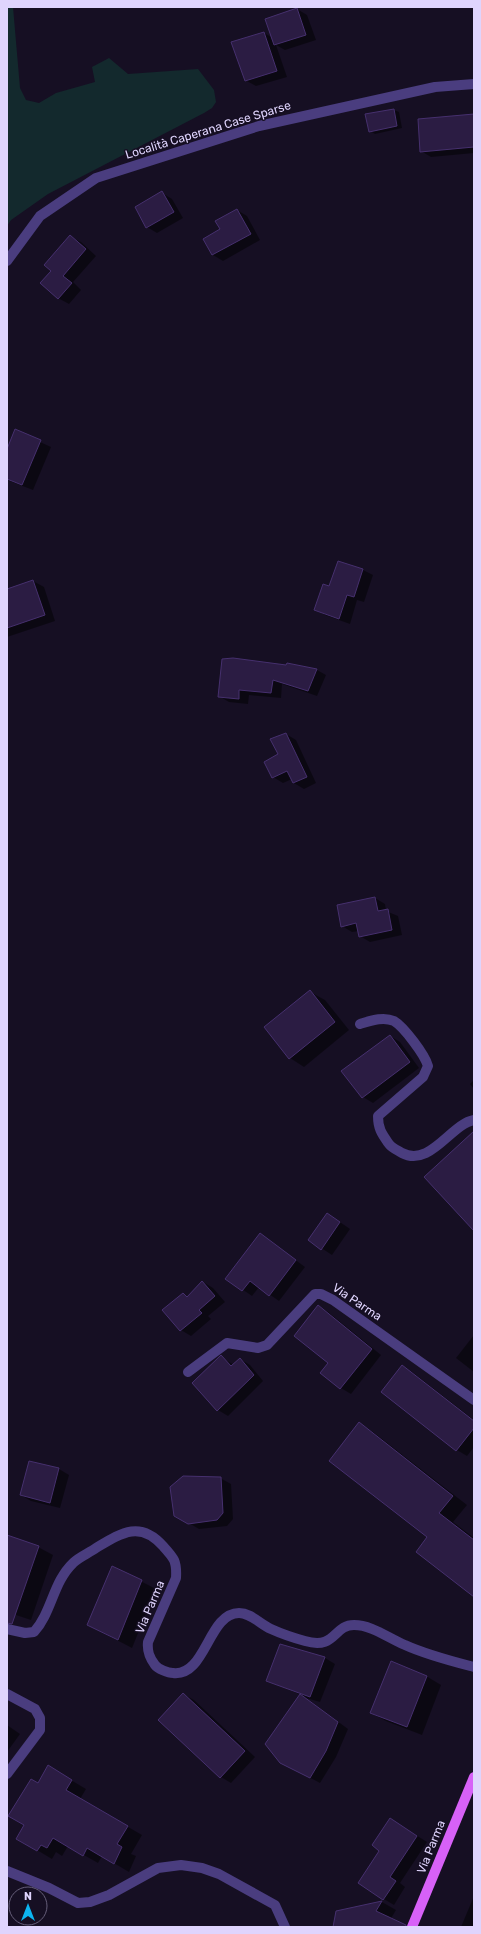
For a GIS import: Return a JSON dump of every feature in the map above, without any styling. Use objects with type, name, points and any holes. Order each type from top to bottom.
[{"type":"main road","name":"Via Parma","points":[[412,1927],[474,1777]]},
{"type":"street","name":"Località Caperana Case Sparse","points":[[7,261],[40,216],[96,178],[259,126],[435,87],[474,84]]},
{"type":"street","points":[[360,1024],[378,1019],[394,1021],[425,1056],[428,1066],[423,1077],[378,1116],[378,1127],[392,1147],[406,1155],[424,1154],[467,1121],[474,1120]]},
{"type":"street","name":"Via Parma","points":[[188,1372],[227,1343],[258,1348],[267,1345],[315,1294],[321,1294],[333,1300],[474,1400]]},
{"type":"street","name":"Via Parma","points":[[7,1629],[25,1633],[34,1632],[41,1624],[62,1577],[73,1562],[118,1534],[134,1530],[154,1535],[174,1557],[176,1578],[148,1642],[147,1652],[155,1666],[169,1673],[180,1674],[194,1666],[215,1630],[227,1617],[238,1613],[254,1617],[270,1629],[280,1633],[306,1642],[321,1644],[330,1639],[343,1628],[353,1625],[371,1628],[411,1648],[474,1668]]},
{"type":"street","points":[[7,1694],[35,1709],[40,1718],[40,1730],[7,1774]]},
{"type":"street","points":[[7,1871],[49,1888],[78,1903],[90,1902],[109,1895],[158,1868],[181,1865],[202,1868],[219,1874],[275,1905],[285,1927]]},
{"type":"green space","points":[[7,7],[13,7],[20,88],[26,100],[39,103],[56,93],[95,82],[92,67],[109,58],[128,74],[198,69],[214,90],[216,102],[212,108],[204,113],[48,194],[11,220],[7,226]]},
{"type":"building","points":[[297,8],[306,35],[274,45],[265,19]]},
{"type":"building","points":[[264,32],[277,71],[245,81],[231,42]]},
{"type":"building","points":[[394,109],[397,126],[369,132],[365,114]]},
{"type":"building","points":[[474,114],[474,147],[420,152],[418,119]]},
{"type":"building","points":[[162,191],[174,212],[146,228],[135,207]]},
{"type":"building","points":[[237,209],[251,234],[212,255],[203,239],[220,229],[215,221]]},
{"type":"building","points":[[70,235],[86,249],[63,276],[72,283],[58,299],[40,283],[51,271],[44,265]]},
{"type":"building","points":[[15,429],[41,440],[22,485],[7,479],[7,449]]},
{"type":"building","points":[[338,561],[363,569],[354,597],[347,595],[339,619],[314,610],[323,584],[329,586]]},
{"type":"building","points":[[33,580],[45,615],[7,628],[7,589]]},
{"type":"building","points":[[233,658],[286,665],[287,663],[317,669],[308,691],[273,680],[271,693],[239,690],[239,699],[218,697],[222,659]]},
{"type":"building","points":[[286,733],[307,777],[293,783],[287,771],[272,778],[264,762],[278,754],[270,739]]},
{"type":"building","points":[[375,897],[378,911],[388,909],[392,930],[359,937],[356,923],[341,927],[337,905]]},
{"type":"building","points":[[310,990],[335,1022],[289,1059],[264,1027]]},
{"type":"building","points":[[390,1035],[410,1062],[362,1098],[341,1071]]},
{"type":"building","points":[[474,1131],[474,1231],[424,1177]]},
{"type":"building","points":[[327,1213],[340,1222],[321,1250],[308,1240]]},
{"type":"building","points":[[260,1233],[296,1260],[269,1296],[250,1281],[242,1291],[225,1279]]},
{"type":"building","points":[[202,1281],[215,1296],[199,1310],[202,1313],[180,1331],[162,1310],[183,1293],[187,1297]]},
{"type":"building","points":[[318,1305],[372,1349],[340,1389],[320,1373],[328,1363],[294,1336]]},
{"type":"building","points":[[221,1355],[231,1366],[240,1358],[254,1375],[217,1411],[192,1383]]},
{"type":"building","points":[[402,1365],[474,1421],[474,1428],[456,1451],[381,1392]]},
{"type":"building","points":[[359,1422],[453,1496],[439,1513],[474,1540],[474,1597],[416,1552],[427,1537],[329,1461]]},
{"type":"building","points":[[29,1461],[59,1468],[50,1503],[20,1495]]},
{"type":"building","points":[[183,1476],[221,1477],[223,1513],[217,1520],[188,1524],[174,1516],[170,1487]]},
{"type":"building","points":[[7,1535],[39,1546],[12,1624],[7,1623]]},
{"type":"building","points":[[112,1566],[142,1580],[118,1640],[87,1625]]},
{"type":"building","points":[[280,1644],[325,1657],[310,1697],[266,1681]]},
{"type":"building","points":[[391,1661],[427,1676],[407,1727],[370,1713]]},
{"type":"building","points":[[183,1693],[245,1751],[220,1778],[158,1720]]},
{"type":"building","points":[[300,1694],[338,1722],[326,1751],[310,1778],[280,1763],[265,1744]]},
{"type":"building","points":[[48,1765],[72,1780],[66,1790],[128,1826],[117,1844],[122,1847],[114,1864],[87,1848],[83,1856],[53,1838],[47,1848],[41,1845],[37,1851],[16,1839],[24,1825],[8,1816],[31,1779],[38,1783]]},
{"type":"building","points":[[390,1818],[417,1836],[390,1877],[396,1881],[383,1900],[358,1883],[379,1851],[372,1845]]},
{"type":"building","points":[[382,1901],[376,1911],[406,1925],[406,1927],[333,1927],[336,1911]]}]
